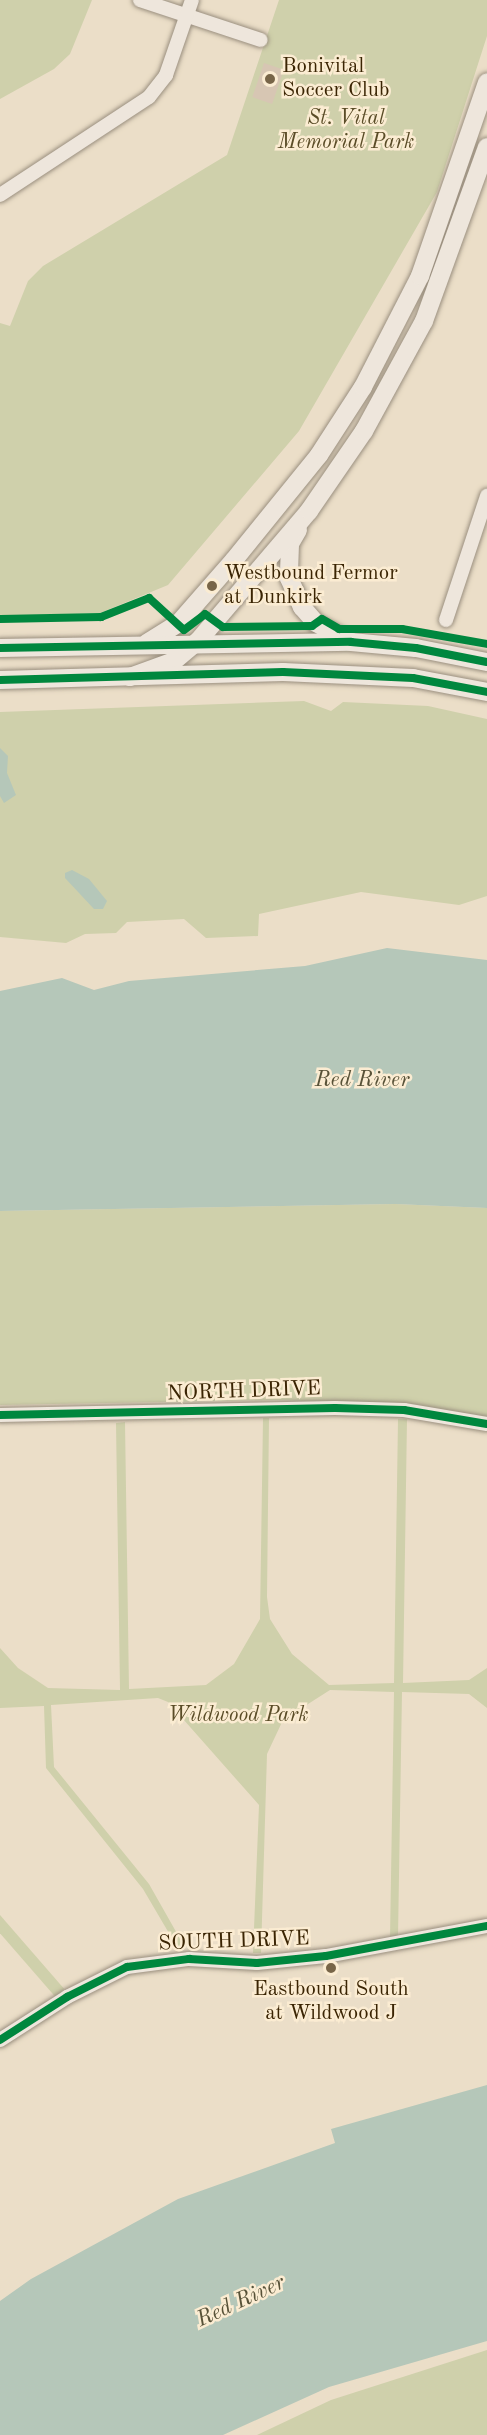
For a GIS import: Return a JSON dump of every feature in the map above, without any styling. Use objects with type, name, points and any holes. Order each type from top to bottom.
[{"type":"main road","points":[[147,643],[178,624],[234,560],[319,455],[363,387],[420,276],[487,82]]},
{"type":"main road","points":[[351,642],[316,623],[302,607],[289,578],[290,544],[377,408],[424,321],[487,147]]},
{"type":"main road","points":[[363,387],[361,400],[377,408]]},
{"type":"main road","points":[[130,677],[174,661],[198,641],[309,511]]},
{"type":"main road","points":[[0,648],[198,641],[351,642],[416,648],[487,662]]},
{"type":"main road","points":[[0,680],[283,672],[413,678],[487,692]]},
{"type":"street","points":[[140,0],[261,40]]},
{"type":"street","points":[[0,195],[148,97],[165,75],[192,0]]},
{"type":"street","points":[[447,620],[487,496]]},
{"type":"street","name":"NORTH DRIVE","points":[[0,1415],[335,1408],[404,1410],[487,1424]]},
{"type":"street","name":"SOUTH DRIVE","points":[[0,2040],[57,2003],[127,1967],[189,1959],[257,1963],[326,1956],[487,1926]]},
{"type":"green space","points":[[0,0],[92,0],[70,54],[54,69],[0,99]]},
{"type":"green space","name":"St. Vital Memorial Park","points":[[279,0],[487,0],[487,36],[437,192],[299,431],[168,585],[100,613],[0,617],[0,323],[10,326],[28,281],[43,266],[227,155]]},
{"type":"green space","points":[[304,701],[331,711],[343,702],[428,706],[487,719],[487,896],[459,905],[361,892],[259,914],[258,936],[206,938],[184,919],[127,922],[116,933],[85,934],[66,943],[0,937],[0,712]]},
{"type":"green space","points":[[395,1204],[487,1208],[487,1417],[413,1405],[275,1400],[0,1405],[0,1211]]},
{"type":"green space","name":"Wildwood Park","points":[[263,1418],[269,1418],[267,1597],[270,1619],[292,1654],[329,1685],[394,1683],[398,1419],[407,1419],[403,1683],[469,1680],[487,1668],[487,1708],[469,1694],[402,1692],[398,1937],[390,1939],[394,1692],[330,1690],[283,1720],[267,1754],[261,1953],[253,1953],[259,1805],[168,1702],[158,1698],[51,1705],[54,1767],[149,1884],[183,1944],[180,1952],[143,1889],[46,1768],[44,1706],[0,1708],[0,1648],[18,1668],[48,1688],[120,1690],[116,1423],[125,1422],[129,1689],[206,1685],[234,1664],[260,1619]]},
{"type":"green space","points":[[0,1915],[64,1989],[55,1997],[0,1933]]},
{"type":"green space","points":[[487,2350],[487,2435],[257,2435],[331,2400]]},
{"type":"water","points":[[0,748],[8,756],[7,773],[16,795],[4,803],[0,796]]},
{"type":"water","points":[[72,870],[89,879],[107,901],[103,909],[94,909],[65,878],[65,873]]},
{"type":"water","name":"Red River","points":[[387,948],[487,960],[487,1208],[395,1204],[0,1211],[0,991],[62,978],[94,990],[129,981],[305,966]]},
{"type":"water","name":"Red River","points":[[487,2085],[487,2341],[329,2387],[223,2435],[0,2435],[0,2301],[31,2279],[178,2199],[335,2143],[331,2129]]},
{"type":"building","name":"Bonivital Soccer Club","points":[[264,63],[284,70],[272,104],[252,97]]},
{"type":"cycle path","points":[[0,619],[101,617],[149,598],[184,630],[205,614],[223,627],[312,626],[322,619],[339,629],[402,629],[487,644]]},
{"type":"cycle path","points":[[0,648],[351,642],[416,648],[487,662]]},
{"type":"cycle path","points":[[0,680],[283,672],[413,678],[487,692]]},
{"type":"cycle path","points":[[0,1415],[335,1408],[404,1410],[487,1424]]},
{"type":"cycle path","points":[[0,2040],[67,1997],[127,1967],[189,1959],[257,1963],[326,1956],[487,1926]]},
{"type":"place","name":"Bonivital Soccer Club","points":[[270,79]]},
{"type":"place","name":"Westbound Fermor at Dunkirk","points":[[212,586]]},
{"type":"place","name":"Eastbound South at Wildwood J","points":[[331,1968]]}]
